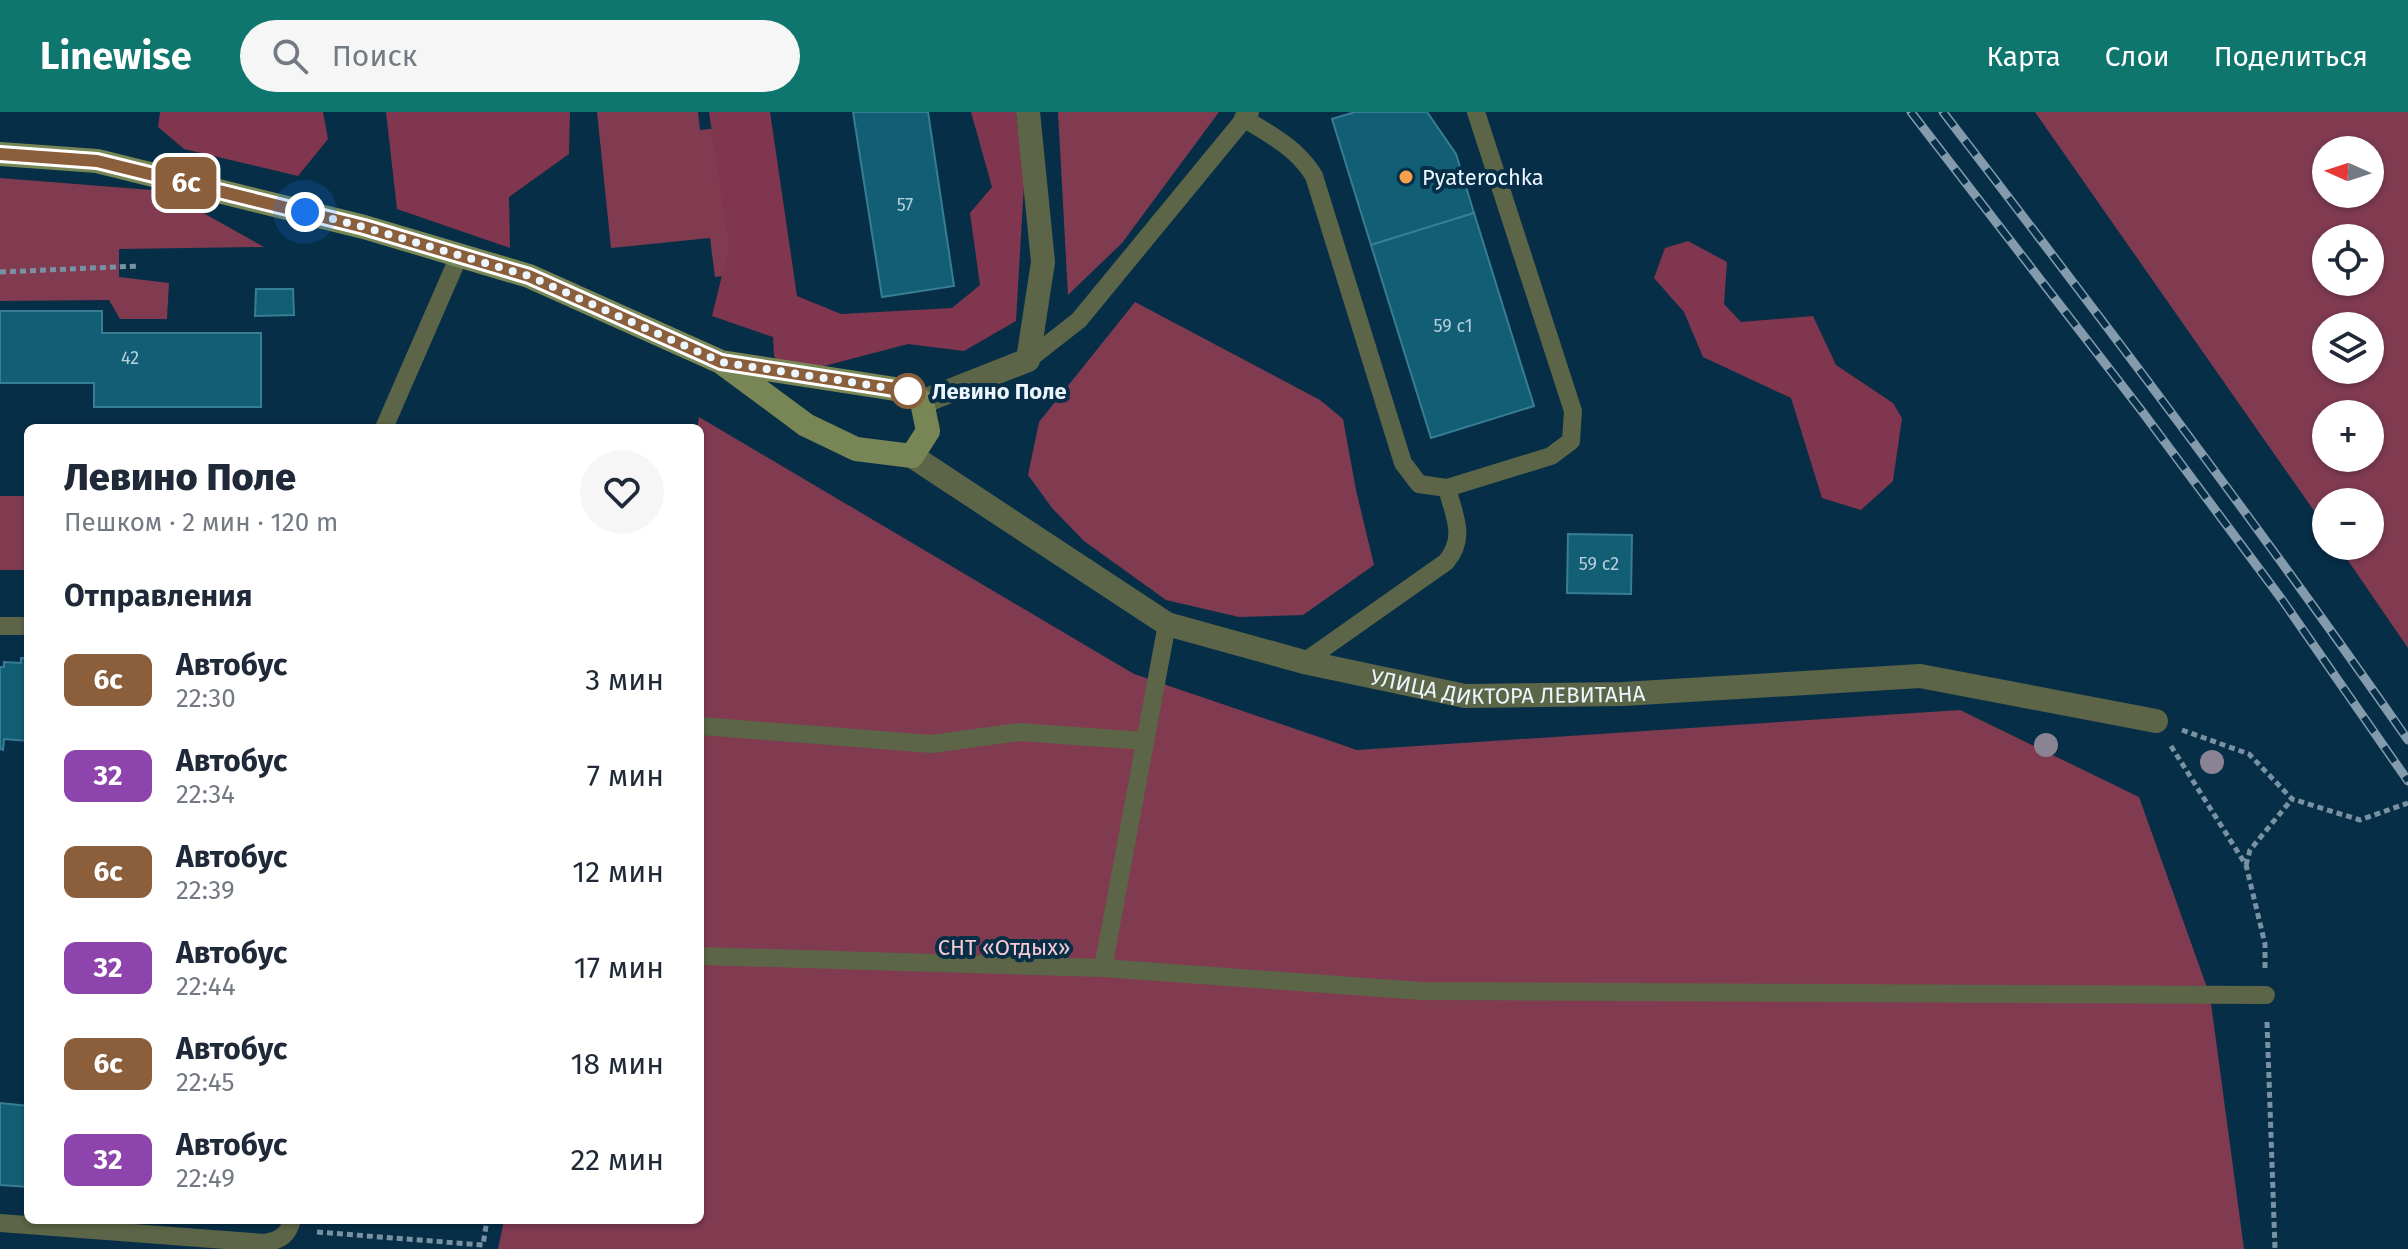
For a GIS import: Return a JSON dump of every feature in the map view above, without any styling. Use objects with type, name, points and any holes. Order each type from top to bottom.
[{"type":"street","points":[[912,456],[928,431],[922,402],[1028,360],[1043,262],[1028,112]]},
{"type":"street","name":"УЛИЦА ДИКТОРА ЛЕВИТАНА","points":[[0,154],[97,161],[364,227],[529,276],[721,362],[806,425],[856,449],[912,456],[1167,624],[1304,662],[1465,696],[1623,694],[1920,676],[2156,721]]},
{"type":"street","name":"УЛИЦА ДИКТОРА ЛЕВИТАНА","points":[[721,362],[908,391],[922,402]]},
{"type":"lane","points":[[1028,360],[1079,320],[1246,115],[1290,147],[1305,161],[1314,176],[1403,463],[1419,484],[1447,488],[1551,456],[1571,441],[1573,411],[1476,112]]},
{"type":"lane","points":[[386,424],[459,256]]},
{"type":"lane","points":[[1304,662],[1446,562],[1457,549],[1458,533],[1447,488]]},
{"type":"lane","points":[[1103,968],[1167,624]]},
{"type":"lane","points":[[0,626],[24,626]]},
{"type":"lane","points":[[704,726],[932,744],[1019,732],[1145,741]]},
{"type":"lane","points":[[704,956],[1103,968],[1421,991],[2266,995]]},
{"type":"lane","points":[[0,1223],[265,1243],[282,1239],[291,1225]]},
{"type":"path","points":[[0,272],[139,266]]},
{"type":"path","points":[[2156,721],[2249,754],[2292,799],[2360,820],[2408,803]]},
{"type":"path","points":[[2246,865],[2250,850],[2292,799]]},
{"type":"path","points":[[291,1225],[483,1245],[486,1224]]},
{"type":"green space","points":[[597,112],[698,112],[700,130],[758,124],[773,270],[715,277],[710,238],[611,248]]},
{"type":"green space","points":[[1058,112],[1219,112],[1122,243],[1068,295]]},
{"type":"green space","points":[[2035,112],[2408,112],[2408,648],[2348,560],[2384,560],[2384,488],[2312,488],[2312,508]]},
{"type":"green space","points":[[0,178],[164,191],[264,247],[119,249],[119,277],[169,283],[167,319],[120,319],[109,300],[0,301]]},
{"type":"green space","points":[[1135,302],[1320,400],[1343,419],[1374,565],[1303,615],[1239,617],[1166,600],[1084,541],[1052,508],[1028,475],[1039,422]]},
{"type":"green space","name":"СНТ «Отдых»","points":[[699,417],[1134,674],[1357,750],[1960,710],[2139,797],[2210,996],[2244,1249],[498,1249],[503,1224],[704,1224],[704,424],[698,424]]},
{"type":"green space","points":[[0,496],[24,496],[24,570],[0,570]]},
{"type":"shaded area","points":[[160,112],[323,112],[328,139],[298,176],[184,149],[158,127]]},
{"type":"shaded area","points":[[386,112],[570,112],[569,154],[509,197],[510,248],[397,209]]},
{"type":"shaded area","points":[[709,112],[770,112],[797,296],[841,314],[952,308],[980,285],[970,213],[992,187],[971,112],[1016,112],[1024,184],[1016,321],[964,351],[908,344],[809,370],[777,360],[773,337],[712,316],[729,247]]},
{"type":"shaded area","points":[[1688,241],[1727,262],[1724,304],[1741,322],[1813,316],[1836,365],[1893,403],[1902,418],[1893,481],[1861,510],[1822,498],[1791,398],[1703,357],[1684,312],[1654,278],[1665,248]]},
{"type":"building","points":[[853,112],[928,112],[954,286],[882,297]]},
{"type":"building","points":[[1355,112],[1427,112],[1456,154],[1474,213],[1371,245],[1332,119]]},
{"type":"building","points":[[1474,213],[1534,406],[1431,438],[1371,245]]},
{"type":"building","points":[[256,289],[293,289],[294,315],[255,316]]},
{"type":"building","points":[[0,311],[102,311],[102,333],[261,333],[261,407],[94,407],[94,383],[0,383]]},
{"type":"building","points":[[1568,534],[1632,535],[1631,594],[1567,593]]},
{"type":"building","points":[[21,658],[24,658],[24,741],[4,739],[3,750],[0,749],[0,667],[4,667],[4,662],[21,663]]},
{"type":"building","points":[[0,1103],[24,1106],[24,1187],[0,1185]]},
{"type":"railway","points":[[1911,112],[2141,410],[2283,601],[2408,781]]},
{"type":"railway","points":[[1943,112],[2179,423],[2408,740]]},
{"type":"bus line","name":"6c","points":[[0,154],[97,161],[364,227],[529,276],[721,362],[908,391]]},
{"type":"place","name":"Pyaterochka","points":[[1406,177]]},
{"type":"place","name":"Левино Поле","points":[[908,391]]},
{"type":"route","points":[[305,212],[529,276],[721,362],[908,391]]}]
